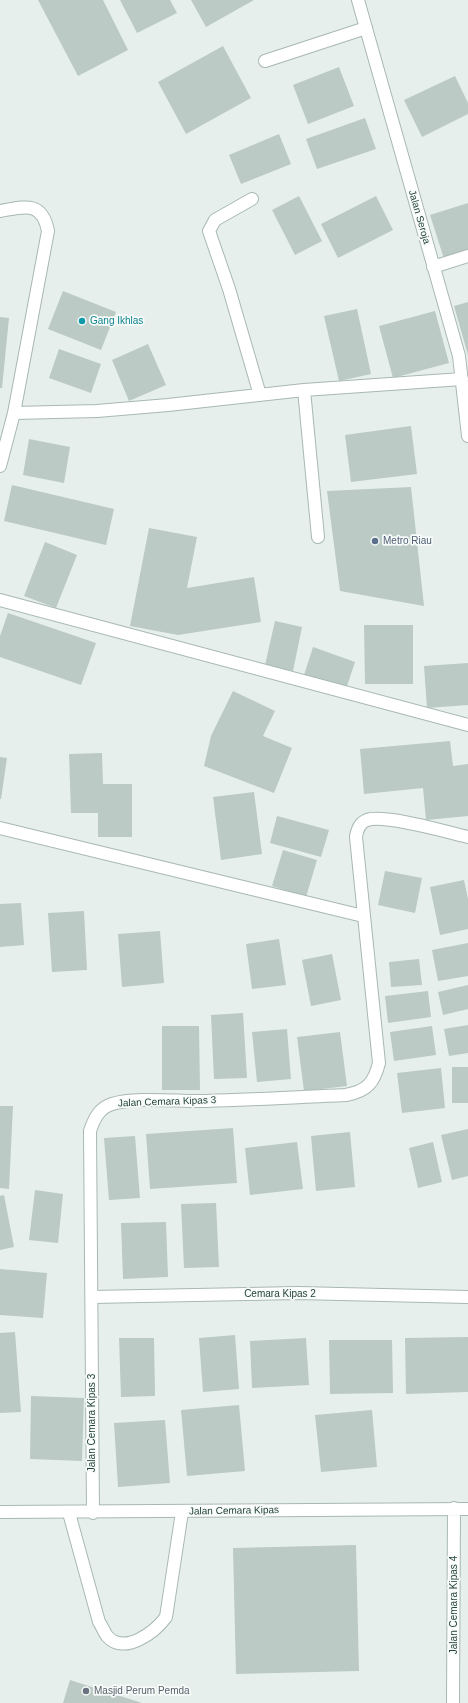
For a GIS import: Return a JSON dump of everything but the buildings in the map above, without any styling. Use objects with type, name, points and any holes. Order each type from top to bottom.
[{"type":"street","name":"Jalan Seroja","points":[[358,0],[433,267],[456,342],[462,379],[468,436]]},
{"type":"street","points":[[265,61],[366,28]]},
{"type":"street","points":[[252,199],[215,220],[208,231],[230,289],[260,395]]},
{"type":"street","points":[[0,211],[27,206],[36,208],[42,213],[48,230],[14,414],[0,466]]},
{"type":"street","points":[[433,267],[468,256]]},
{"type":"street","points":[[14,414],[136,408],[304,390],[462,379]]},
{"type":"street","points":[[304,390],[318,537]]},
{"type":"street","points":[[0,600],[468,725]]},
{"type":"street","name":"Jalan Cemara Kipas 3","points":[[93,1513],[90,1131],[98,1112],[111,1104],[124,1102],[199,1101],[346,1094],[358,1093],[366,1088],[375,1078],[379,1063],[363,916],[356,831],[361,824],[367,820],[385,819],[468,837]]},
{"type":"street","points":[[0,828],[363,916]]},
{"type":"street","name":"Cemara Kipas 2","points":[[92,1297],[298,1293],[468,1297]]},
{"type":"street","name":"Jalan Cemara Kipas 4","points":[[453,1703],[454,1508]]},
{"type":"street","name":"Jalan Cemara Kipas","points":[[0,1512],[93,1513],[468,1509]]},
{"type":"street","points":[[69,1513],[99,1622],[107,1636],[118,1644],[132,1643],[148,1634],[160,1625],[166,1617],[182,1512]]},
{"type":"place","name":"Gang Ikhlas","points":[[82,321]]},
{"type":"place","name":"Metro Riau","points":[[375,541]]},
{"type":"place","name":"Masjid Perum Pemda","points":[[86,1691]]}]
